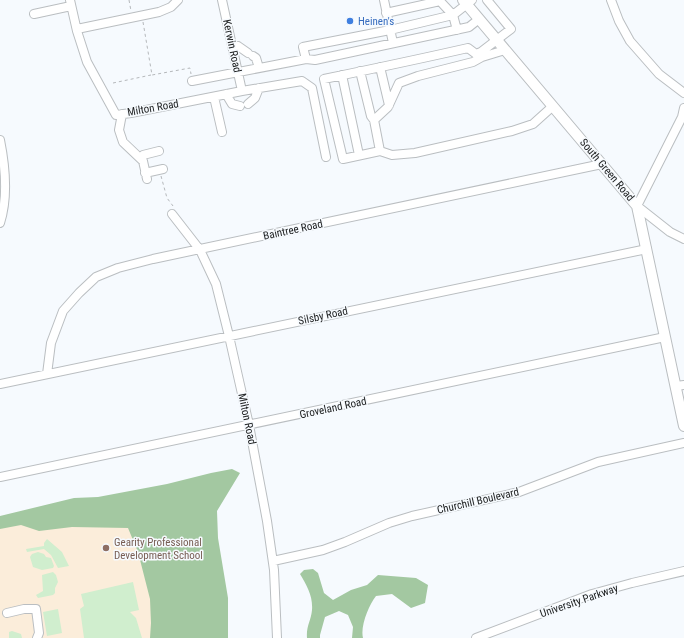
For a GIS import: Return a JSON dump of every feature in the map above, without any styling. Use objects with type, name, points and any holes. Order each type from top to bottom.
[{"type":"main road","name":"South Green Road","points":[[467,1],[479,19],[638,206],[665,337],[680,386],[684,426]]},
{"type":"street","points":[[77,29],[159,12],[171,8],[178,0]]},
{"type":"street","name":"Kerwin Road","points":[[222,0],[242,91]]},
{"type":"street","points":[[384,0],[393,44]]},
{"type":"street","points":[[487,0],[511,29],[481,52],[476,54],[468,48],[324,79],[343,159],[380,151],[392,155],[415,153],[512,131],[534,124],[553,106]]},
{"type":"street","points":[[612,0],[618,21],[630,41],[659,74],[684,93]]},
{"type":"street","points":[[386,13],[439,1],[453,15],[457,30]]},
{"type":"street","points":[[306,59],[303,47],[390,30],[453,15],[467,1]]},
{"type":"street","points":[[34,14],[71,3]]},
{"type":"street","name":"Milton Road","points":[[71,3],[87,62],[116,115],[302,81],[312,88],[326,157]]},
{"type":"street","points":[[192,81],[306,59],[315,60],[393,44],[469,27],[479,19]]},
{"type":"street","points":[[232,45],[238,46],[256,58],[259,68]]},
{"type":"street","points":[[374,120],[389,105],[399,83],[418,76],[474,62],[482,57],[506,50]]},
{"type":"street","points":[[380,67],[389,105]]},
{"type":"street","points":[[360,71],[371,116],[374,120],[380,151]]},
{"type":"street","points":[[342,75],[359,155]]},
{"type":"street","points":[[226,94],[232,104],[244,105],[255,98],[259,88]]},
{"type":"street","points":[[214,97],[222,132]]},
{"type":"street","points":[[684,108],[682,116],[638,206],[670,232],[684,239]]},
{"type":"street","points":[[122,114],[118,130],[123,142],[142,161],[146,176],[162,169]]},
{"type":"street","points":[[0,140],[4,161],[4,179],[3,207],[0,223]]},
{"type":"street","points":[[140,158],[143,155],[159,151]]},
{"type":"street","name":"Baintree Road","points":[[48,374],[51,343],[63,311],[96,277],[118,268],[602,164]]},
{"type":"street","name":"Milton Road","points":[[172,214],[200,250],[216,284],[229,336],[249,425],[267,521],[273,561],[277,638]]},
{"type":"street","name":"Silsby Road","points":[[0,384],[647,249]]},
{"type":"street","name":"Groveland Road","points":[[0,477],[665,337]]},
{"type":"street","name":"Churchill Boulevard","points":[[273,561],[331,548],[380,527],[416,515],[519,492],[602,461],[684,443]]},
{"type":"street","name":"University Parkway","points":[[476,638],[592,594],[684,571]]},
{"type":"street","points":[[7,612],[24,609],[36,609],[39,633],[37,638]]},
{"type":"path","points":[[128,0],[132,18]]},
{"type":"path","points":[[142,16],[152,75]]},
{"type":"path","points":[[113,84],[190,68],[192,81]]},
{"type":"path","points":[[162,169],[167,198],[177,212],[172,214]]},
{"type":"shaded area","name":"Gearity Professional Development School","points":[[201,482],[221,638],[0,638],[0,526]]},
{"type":"green space","points":[[232,469],[240,473],[217,511],[218,538],[228,598],[228,638],[150,638],[150,599],[138,552],[128,528],[72,527],[39,531],[21,525],[0,529],[0,516],[74,498],[98,497],[167,484]]},
{"type":"green space","points":[[47,539],[62,552],[69,566],[58,568],[51,555],[44,549],[27,552],[26,549],[44,546]]},
{"type":"green space","points":[[38,552],[51,558],[54,566],[53,568],[42,570],[33,567],[30,557],[32,554]]},
{"type":"green space","points":[[313,569],[318,573],[324,593],[333,600],[351,590],[367,585],[378,575],[416,578],[428,585],[425,603],[411,608],[392,594],[376,596],[366,616],[362,633],[363,638],[352,638],[353,627],[348,615],[339,611],[325,617],[320,638],[307,638],[312,600],[300,574],[304,570]]},
{"type":"green space","points":[[53,572],[56,575],[58,582],[55,588],[55,593],[53,595],[38,598],[36,595],[43,591],[42,575]]},
{"type":"green space","points":[[133,582],[139,610],[130,612],[136,618],[142,638],[84,638],[80,609],[84,606],[81,594]]},
{"type":"green space","points":[[58,609],[62,633],[47,636],[43,612]]},
{"type":"green space","points":[[12,631],[21,634],[22,638],[9,638],[9,632]]},
{"type":"place","name":"Heinen's","points":[[350,21]]},
{"type":"place","name":"Gearity Professional Development School","points":[[106,548]]}]
